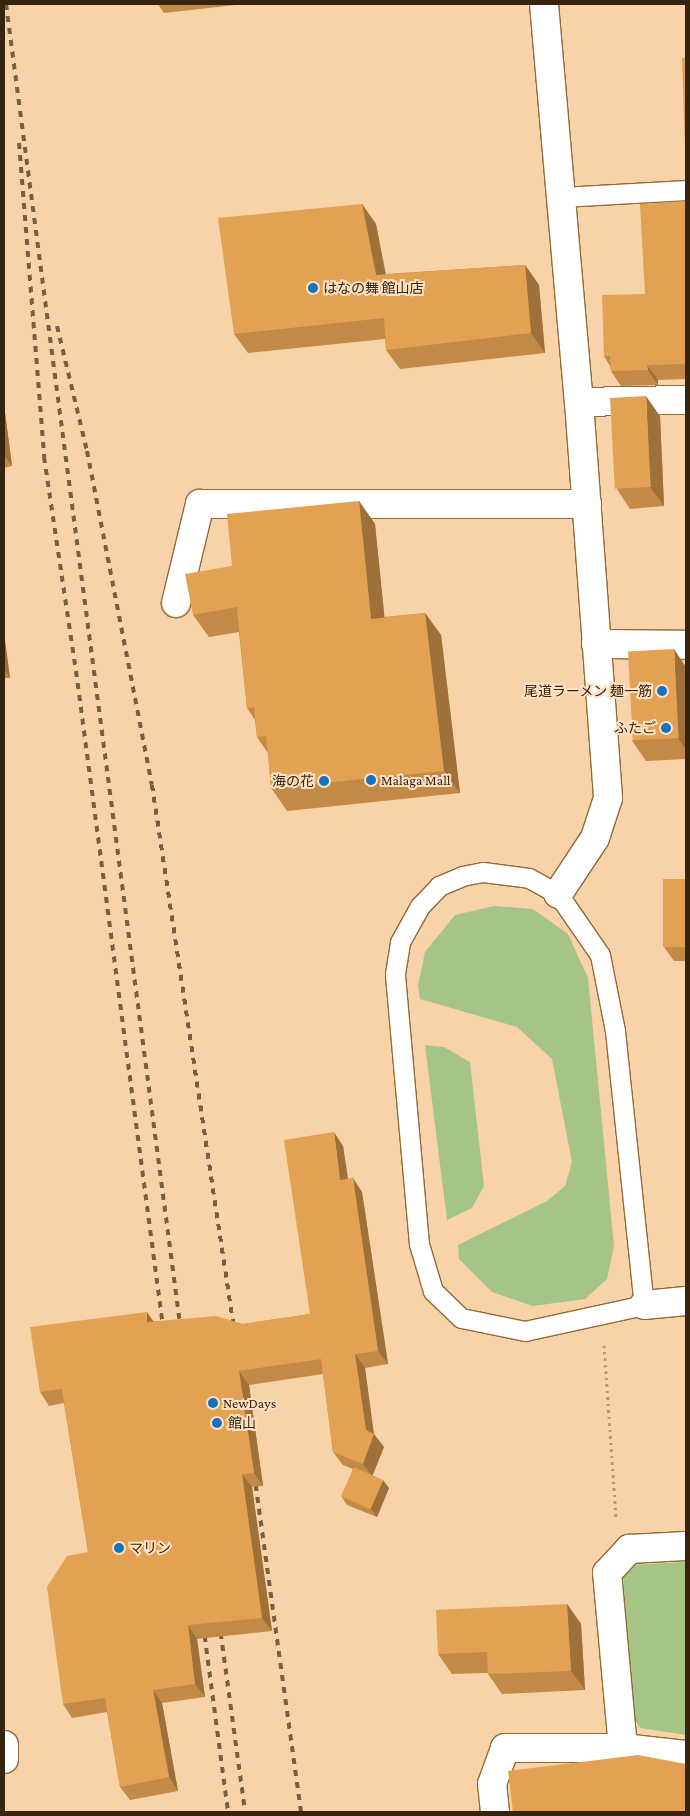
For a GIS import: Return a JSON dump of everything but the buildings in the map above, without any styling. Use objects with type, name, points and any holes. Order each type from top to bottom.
[{"type":"street","points":[[544,4],[579,402],[608,798],[595,838],[558,894]]},
{"type":"street","points":[[579,402],[686,400]]},
{"type":"street","points":[[176,603],[200,504],[587,504]]},
{"type":"street","points":[[596,644],[686,645]]},
{"type":"street","points":[[644,1305],[686,1301]]},
{"type":"street","points":[[623,1748],[607,1573],[629,1549],[686,1546]]},
{"type":"street","points":[[4,1745],[4,1759]]},
{"type":"street","points":[[495,1812],[492,1784],[505,1748],[623,1748],[686,1755]]},
{"type":"lane","points":[[562,197],[686,190]]},
{"type":"lane","points":[[504,873],[528,878],[558,894],[600,955],[615,1031],[644,1305],[525,1331],[460,1318],[433,1291],[419,1244],[395,974],[400,942],[420,906],[439,886],[462,876],[504,873]]},
{"type":"path","points":[[602,1314],[619,1560]]},
{"type":"green space","points":[[494,906],[533,909],[568,934],[588,978],[614,1246],[607,1279],[585,1299],[533,1306],[492,1292],[459,1259],[458,1245],[547,1201],[565,1186],[572,1162],[552,1059],[517,1027],[420,999],[418,986],[425,952],[455,915]]},
{"type":"green space","points":[[425,1045],[444,1047],[470,1062],[484,1186],[472,1208],[447,1220]]},
{"type":"green space","points":[[686,1562],[686,1735],[640,1728],[634,1718],[623,1576],[629,1565]]},
{"type":"railway","points":[[6,4],[181,1332]]},
{"type":"railway","points":[[19,143],[44,457],[76,671],[164,1334]]},
{"type":"railway","points":[[57,326],[87,451],[152,785],[235,1335]]},
{"type":"railway","points":[[254,1473],[301,1812]]},
{"type":"railway","points":[[219,1621],[245,1812]]},
{"type":"railway","points":[[203,1624],[228,1812]]},
{"type":"place","name":"はなの舞 館山店","points":[[313,288]]},
{"type":"place","name":"尾道ラーメン 麺一筋","points":[[662,691]]},
{"type":"place","name":"ふたご","points":[[666,728]]},
{"type":"place","name":"Malaga Mall","points":[[371,780]]},
{"type":"place","name":"海の花","points":[[324,781]]},
{"type":"place","name":"NewDays","points":[[213,1403]]},
{"type":"place","name":"館山","points":[[217,1423]]},
{"type":"place","name":"マリン","points":[[119,1548]]}]
